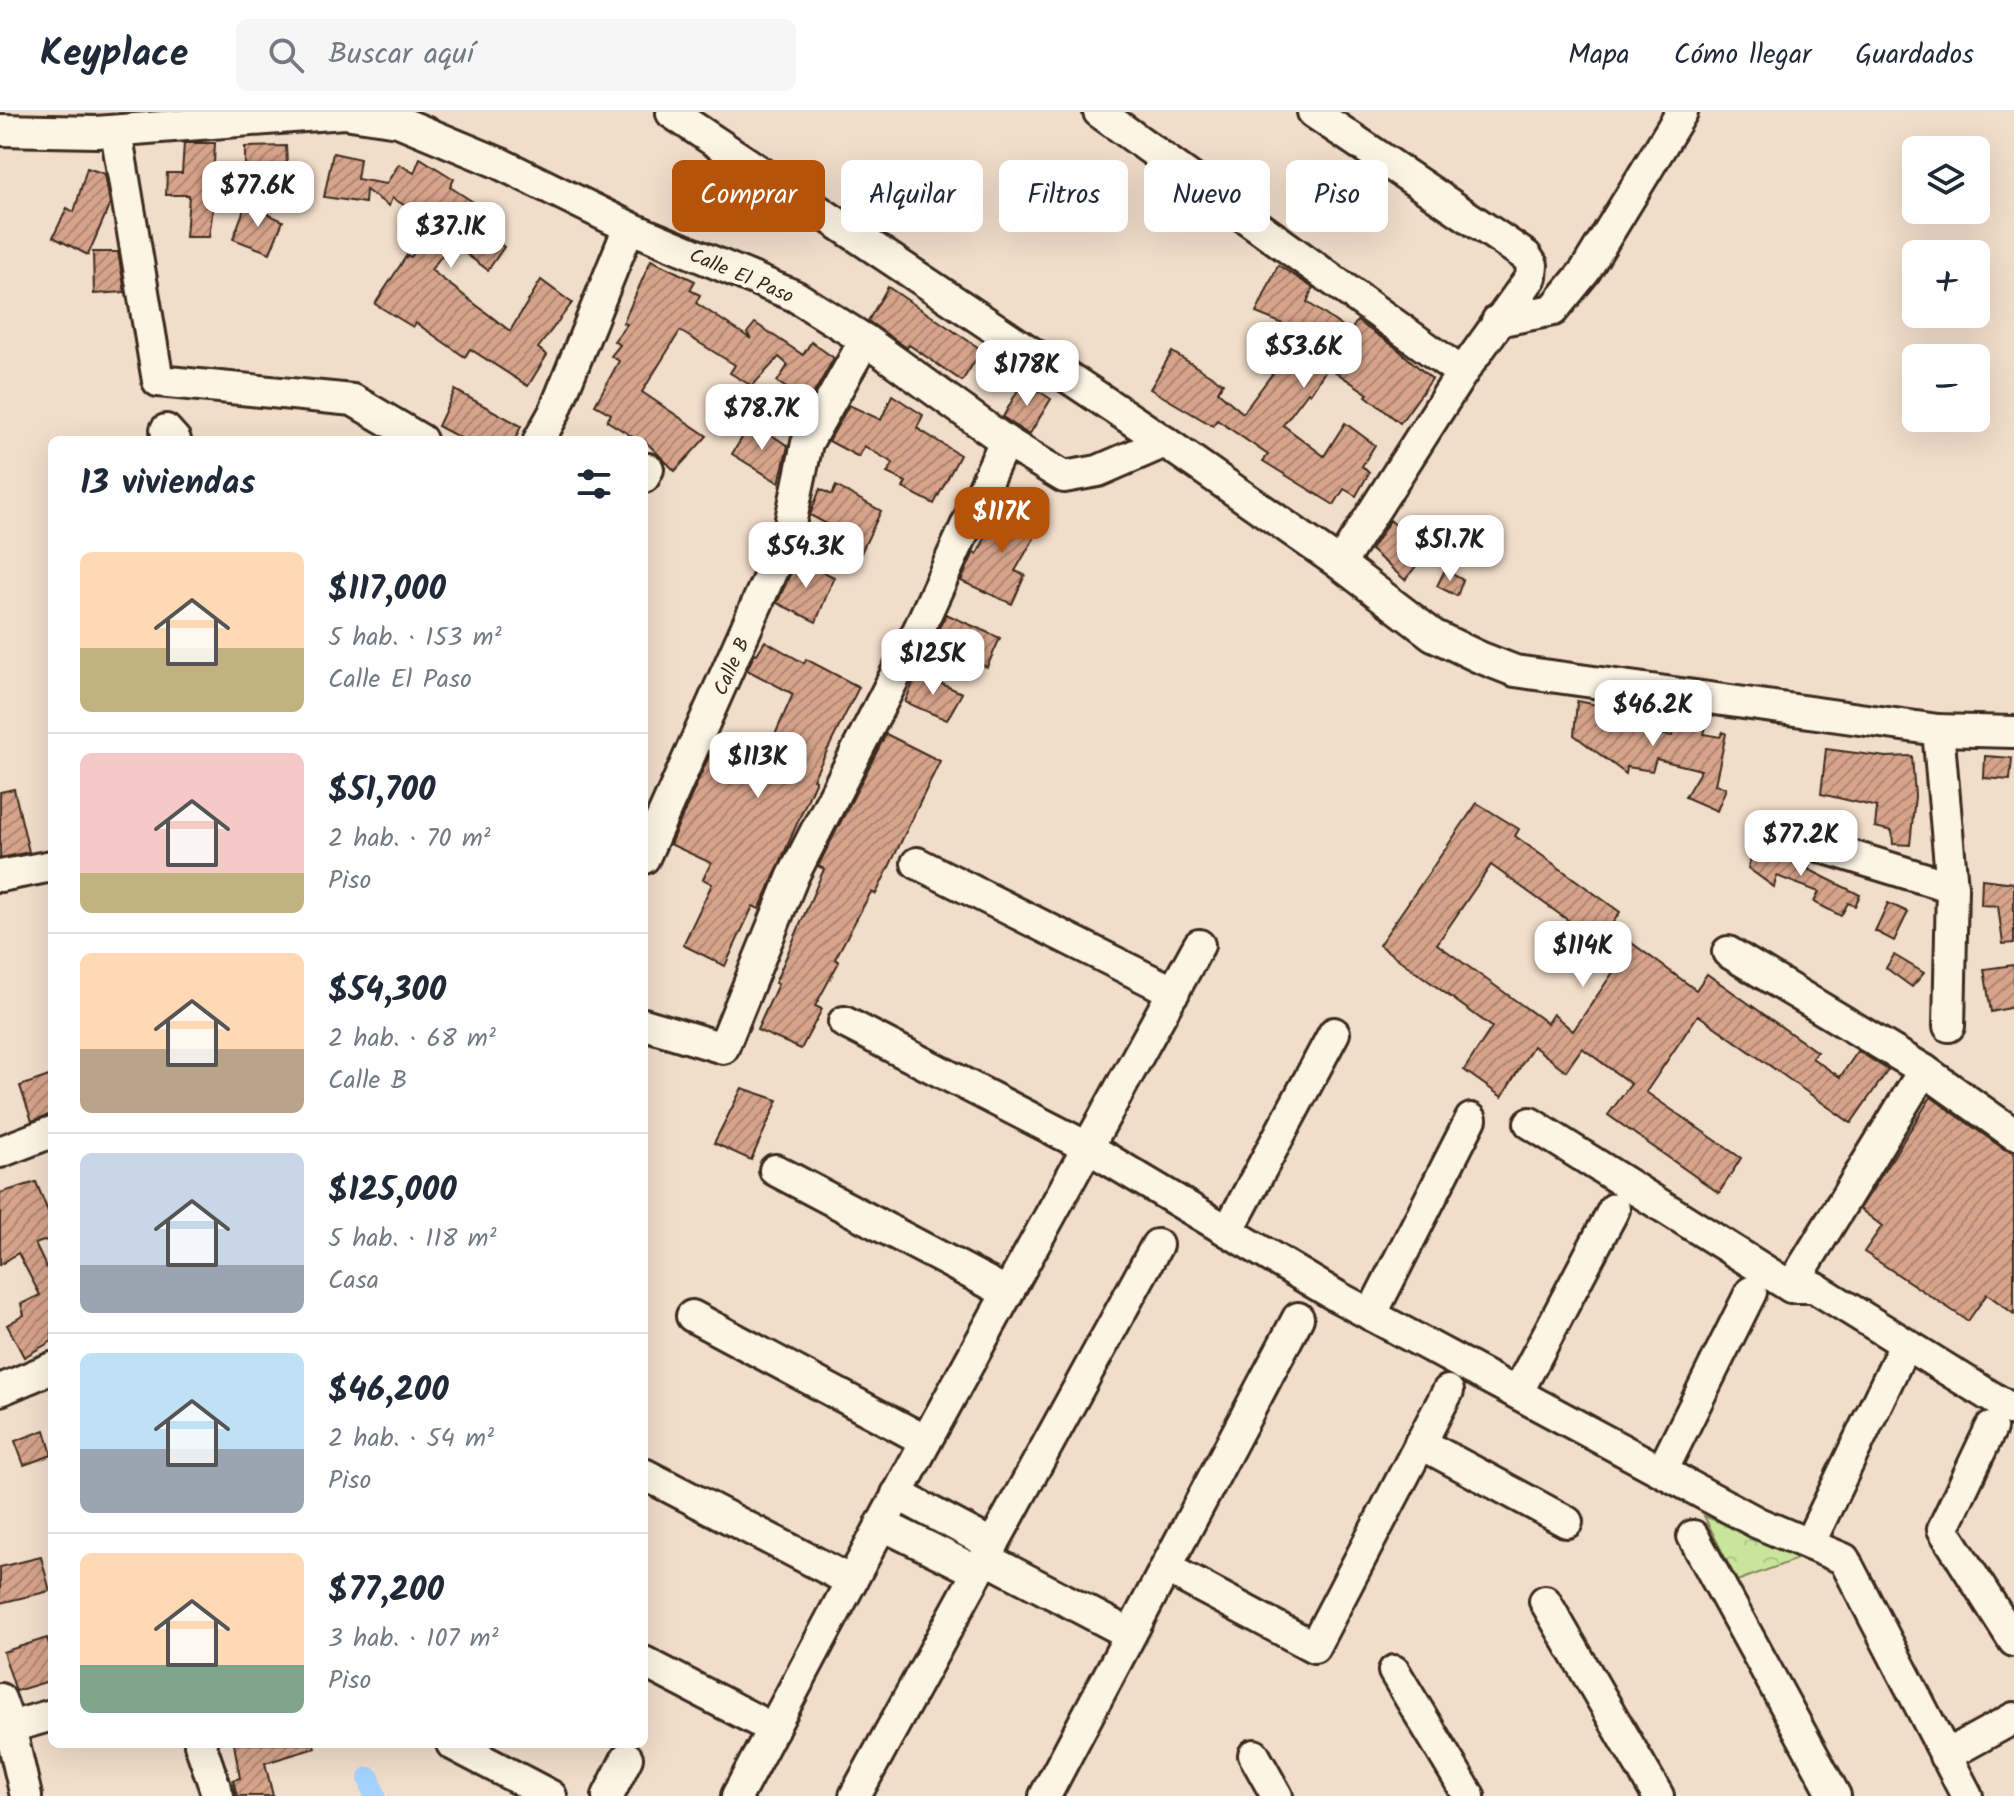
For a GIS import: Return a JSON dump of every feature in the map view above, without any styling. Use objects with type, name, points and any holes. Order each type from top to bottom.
[{"type":"street","points":[[1099,112],[1462,373]]},
{"type":"street","points":[[1313,112],[1526,256],[1532,265],[1531,277],[1462,373],[1340,564]]},
{"type":"street","points":[[1497,321],[1553,310],[1585,271],[1682,112]]},
{"type":"street","name":"Calle El Paso","points":[[0,130],[116,131],[344,113],[398,121],[499,163],[629,227],[795,296],[865,340],[1005,441],[1064,477],[1098,471],[1165,442]]},
{"type":"street","points":[[672,113],[1165,442],[1340,564],[1433,635],[1515,671],[1938,730],[2014,732]]},
{"type":"street","points":[[116,131],[158,381],[353,400],[414,436]]},
{"type":"street","points":[[541,436],[554,413],[629,227]]},
{"type":"street","points":[[1532,265],[1585,271]]},
{"type":"street","name":"Calle B","points":[[648,849],[788,534],[807,443],[865,340]]},
{"type":"street","points":[[648,1025],[723,1048],[793,876],[919,629],[1005,441]]},
{"type":"street","points":[[1938,730],[1952,887],[1949,1026]]},
{"type":"street","points":[[1776,833],[1952,887]]},
{"type":"street","points":[[917,863],[1174,992]]},
{"type":"street","points":[[0,876],[48,867]]},
{"type":"street","points":[[737,1796],[897,1494],[1199,945]]},
{"type":"street","points":[[1728,952],[1924,1070],[2014,1134]]},
{"type":"street","points":[[844,1022],[1089,1148],[1371,1315],[1758,1523],[1844,1559],[1967,1796]]},
{"type":"street","points":[[1228,1231],[1334,1033]]},
{"type":"street","points":[[1791,1287],[1924,1070]]},
{"type":"street","points":[[1371,1315],[1471,1119]]},
{"type":"street","points":[[1530,1123],[1791,1287],[1814,1287],[2002,1419],[1943,1529],[2014,1641]]},
{"type":"street","points":[[0,1152],[48,1134]]},
{"type":"street","points":[[775,1170],[1008,1293]]},
{"type":"street","points":[[1517,1393],[1614,1209]]},
{"type":"street","points":[[855,1796],[1157,1245]]},
{"type":"street","points":[[1662,1471],[1751,1292]]},
{"type":"street","points":[[692,1316],[926,1441]]},
{"type":"street","points":[[1045,1796],[1298,1318]]},
{"type":"street","points":[[1809,1544],[1898,1359]]},
{"type":"street","points":[[0,1390],[48,1370]]},
{"type":"street","points":[[1166,1568],[1314,1647],[1448,1391]]},
{"type":"street","points":[[1420,1443],[1567,1522]]},
{"type":"street","points":[[648,1476],[851,1581]]},
{"type":"street","points":[[897,1494],[985,1558],[1130,1634]]},
{"type":"street","points":[[881,1524],[985,1558]]},
{"type":"street","points":[[1693,1536],[1835,1796]]},
{"type":"street","points":[[1545,1601],[1658,1796]]},
{"type":"street","points":[[648,1664],[773,1729]]},
{"type":"street","points":[[1394,1671],[1469,1796]]},
{"type":"street","points":[[26,1796],[3,1718],[48,1715]]},
{"type":"street","points":[[1945,1756],[2014,1718]]},
{"type":"street","points":[[201,1748],[218,1796]]},
{"type":"street","points":[[460,1748],[551,1796]]},
{"type":"street","points":[[1254,1755],[1277,1796]]},
{"type":"street","points":[[608,1796],[627,1758]]},
{"type":"green space","points":[[1704,1516],[1752,1535],[1800,1558],[1737,1581]]},
{"type":"building","points":[[184,143],[215,143],[214,201],[209,237],[186,237],[189,195],[166,195],[167,173],[182,173]]},
{"type":"building","points":[[286,146],[287,163],[277,165],[278,191],[245,193],[245,147]]},
{"type":"building","points":[[333,153],[360,159],[357,179],[386,184],[399,164],[414,173],[420,158],[454,179],[450,187],[487,211],[477,226],[504,247],[488,270],[451,243],[431,270],[510,331],[541,280],[572,303],[538,348],[547,355],[528,386],[470,349],[465,357],[416,323],[413,327],[375,304],[407,255],[411,257],[434,223],[392,198],[389,206],[366,190],[365,203],[324,197]]},
{"type":"building","points":[[87,168],[105,174],[110,204],[88,255],[53,237],[67,208],[74,212]]},
{"type":"building","points":[[246,204],[283,221],[270,253],[233,239]]},
{"type":"building","points":[[93,252],[118,252],[125,292],[94,294]]},
{"type":"building","points":[[651,260],[695,281],[690,290],[700,295],[696,303],[751,339],[747,333],[755,323],[803,355],[811,342],[834,358],[809,402],[777,382],[788,365],[779,357],[752,386],[730,373],[735,365],[680,331],[642,392],[707,436],[675,471],[648,444],[648,436],[631,436],[607,421],[611,414],[595,405],[619,361],[611,356],[620,345],[614,341],[627,324],[623,323]]},
{"type":"building","points":[[1278,265],[1313,288],[1307,302],[1350,332],[1357,321],[1395,347],[1432,379],[1400,423],[1366,396],[1368,394],[1328,367],[1310,394],[1308,392],[1283,425],[1324,456],[1345,423],[1375,445],[1362,466],[1369,473],[1356,496],[1344,489],[1334,505],[1263,461],[1268,455],[1217,420],[1213,426],[1150,389],[1172,352],[1223,383],[1218,392],[1243,413],[1275,370],[1270,366],[1298,330],[1256,313]]},
{"type":"building","points":[[888,287],[982,350],[962,381],[868,321]]},
{"type":"building","points":[[1023,381],[1051,399],[1029,435],[1003,417]]},
{"type":"building","points":[[455,390],[521,426],[517,436],[457,436],[438,426]]},
{"type":"building","points":[[892,395],[923,415],[917,428],[960,455],[934,504],[903,488],[906,482],[887,473],[893,463],[864,446],[859,457],[829,441],[849,405],[881,420]]},
{"type":"building","points":[[752,422],[788,446],[779,483],[732,454]]},
{"type":"building","points":[[836,486],[881,511],[860,555],[828,539],[834,528],[810,515],[820,489],[832,495]]},
{"type":"building","points":[[1003,503],[1041,526],[1015,571],[1025,575],[1012,604],[961,581]]},
{"type":"building","points":[[1390,520],[1409,537],[1406,542],[1424,556],[1405,580],[1371,550]]},
{"type":"building","points":[[797,559],[834,577],[816,622],[777,603]]},
{"type":"building","points":[[1445,570],[1463,580],[1457,596],[1437,586]]},
{"type":"building","points":[[946,614],[1000,638],[987,667],[932,642]]},
{"type":"building","points":[[765,641],[804,663],[806,659],[859,687],[813,779],[816,780],[765,897],[759,909],[753,906],[725,966],[683,945],[712,884],[703,879],[711,863],[670,844],[713,747],[759,771],[793,694],[747,670]]},
{"type":"building","points":[[917,673],[962,693],[947,720],[905,702]]},
{"type":"building","points":[[1577,701],[1633,712],[1631,730],[1672,736],[1676,721],[1706,727],[1704,734],[1720,737],[1723,732],[1726,734],[1715,784],[1726,788],[1717,811],[1685,797],[1701,770],[1656,759],[1652,771],[1627,767],[1626,774],[1574,735]]},
{"type":"building","points":[[886,734],[940,761],[876,894],[871,892],[835,959],[839,962],[815,1006],[822,1009],[801,1049],[757,1030],[824,869],[818,866]]},
{"type":"building","points":[[1826,749],[1886,757],[1912,756],[1915,796],[1910,845],[1893,844],[1892,831],[1875,827],[1877,807],[1821,794]]},
{"type":"building","points":[[1985,756],[2012,758],[2010,780],[1984,778]]},
{"type":"building","points":[[14,789],[29,852],[0,858],[0,792]]},
{"type":"building","points":[[1477,803],[1519,829],[1515,836],[1620,912],[1610,927],[1696,990],[1707,974],[1817,1052],[1812,1058],[1840,1077],[1858,1051],[1888,1070],[1851,1123],[1698,1015],[1646,1092],[1741,1158],[1719,1193],[1608,1115],[1631,1084],[1582,1048],[1566,1071],[1533,1046],[1502,1097],[1464,1070],[1492,1027],[1379,945]],"holes":[[[1491,865],[1622,959],[1573,1031],[1553,1014],[1547,1023],[1437,944]]]},
{"type":"building","points":[[1756,840],[1770,850],[1786,855],[1785,858],[1810,865],[1808,869],[1860,895],[1855,906],[1848,903],[1841,916],[1814,902],[1819,892],[1777,876],[1774,887],[1748,868]]},
{"type":"building","points":[[1982,879],[2014,883],[2014,943],[2003,944],[1998,906],[1981,905]]},
{"type":"building","points":[[1888,903],[1908,912],[1894,941],[1875,931]]},
{"type":"building","points":[[1894,955],[1924,973],[1912,987],[1886,968]]},
{"type":"building","points":[[2014,965],[2014,1007],[1991,1012],[1984,969]]},
{"type":"building","points":[[48,1076],[48,1115],[32,1121],[20,1086]]},
{"type":"building","points":[[742,1088],[778,1100],[751,1160],[714,1143]]},
{"type":"building","points":[[1931,1097],[2004,1149],[2014,1152],[2014,1314],[1987,1294],[1968,1321],[1864,1252],[1882,1226],[1860,1209]]},
{"type":"building","points":[[36,1182],[48,1211],[48,1239],[35,1244],[48,1271],[48,1343],[24,1357],[7,1325],[24,1315],[21,1304],[40,1295],[18,1253],[0,1265],[0,1193]]},
{"type":"building","points":[[45,1430],[48,1456],[24,1465],[15,1441]]},
{"type":"building","points":[[41,1557],[48,1591],[0,1603],[0,1567]]},
{"type":"building","points":[[47,1638],[48,1681],[16,1691],[3,1652]]},
{"type":"building","points":[[235,1748],[315,1748],[265,1763],[273,1796],[237,1796],[233,1780],[240,1778]]},
{"type":"waterway","points":[[369,1778],[375,1796]]}]
